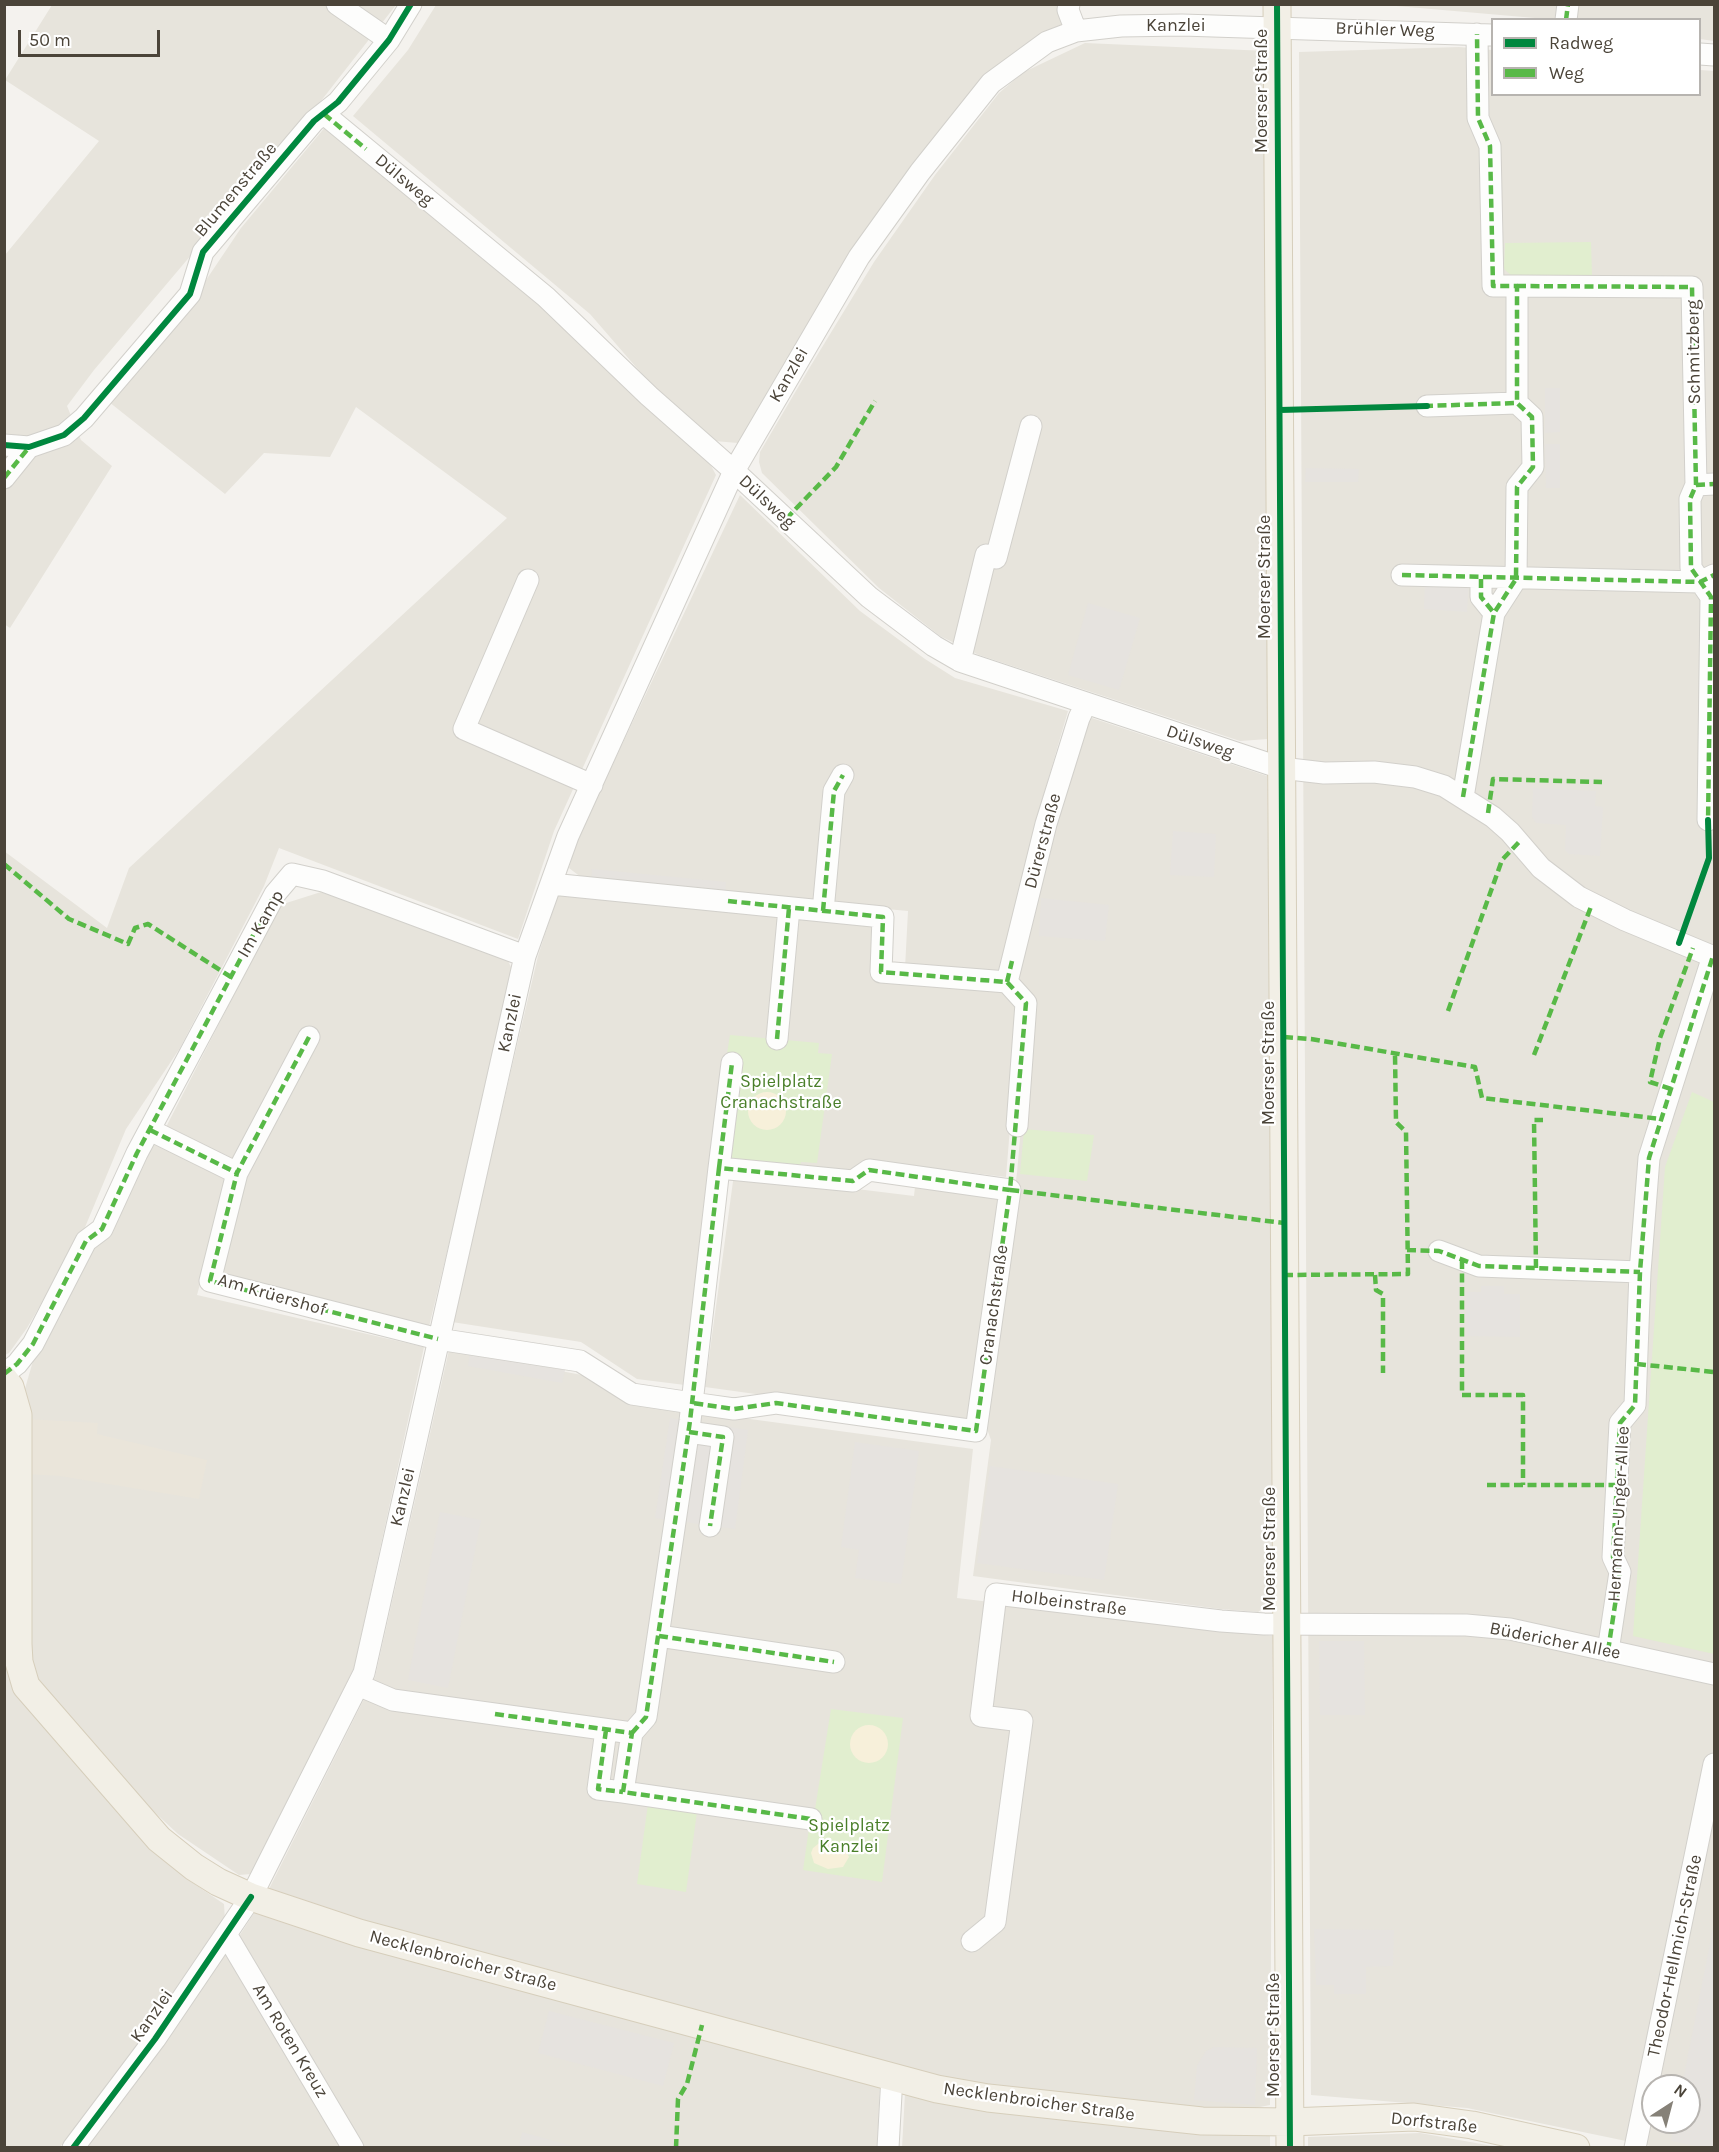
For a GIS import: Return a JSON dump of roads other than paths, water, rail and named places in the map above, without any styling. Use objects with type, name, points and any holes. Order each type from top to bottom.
[{"type":"main road","name":"Moerser Straße","points":[[1277,16],[1290,2135]]},
{"type":"main road","name":"Necklenbroicher Straße","points":[[4,1379],[10,1387],[18,1414],[18,1644],[19,1662],[26,1686],[159,1839],[194,1867],[251,1897],[359,1933],[892,2076],[988,2098],[1122,2115],[1202,2121],[1290,2135]]},
{"type":"main road","name":"Dorfstraße","points":[[1290,2135],[1414,2117],[1472,2125],[1576,2148]]},
{"type":"street","points":[[337,4],[389,40]]},
{"type":"street","name":"Blumenstraße","points":[[4,446],[29,447],[64,435],[84,418],[190,294],[203,252],[314,121],[338,102],[389,40],[411,4]]},
{"type":"street","points":[[1069,4],[1068,10],[1076,31]]},
{"type":"street","name":"Kanzlei","points":[[73,2148],[155,2039],[251,1897],[364,1673],[525,956],[551,884],[592,785],[734,471],[859,257],[920,172],[991,83],[1047,42],[1076,31],[1277,16]]},
{"type":"street","name":"Brühler Weg","points":[[1277,16],[1485,34]]},
{"type":"street","points":[[1463,797],[1494,613],[1516,579],[1517,487],[1533,466],[1532,417],[1517,402],[1517,286],[1492,286],[1490,146],[1478,118],[1485,34]]},
{"type":"street","name":"Dülsweg","points":[[324,114],[546,297],[649,396],[734,471],[869,597],[934,646],[960,661],[1281,768],[1415,777],[1444,786],[1463,797],[1510,832],[1541,868],[1579,897],[1625,920],[1714,957]]},
{"type":"street","name":"Schmitzberg","points":[[1517,286],[1692,287],[1705,484],[1690,498],[1691,568],[1707,579],[1711,597],[1712,736],[1708,820]]},
{"type":"street","points":[[1427,406],[1517,402]]},
{"type":"street","points":[[960,661],[986,555],[996,558],[1032,426]]},
{"type":"street","points":[[4,478],[29,447]]},
{"type":"street","points":[[1402,575],[1481,579],[1707,579]]},
{"type":"street","points":[[1481,579],[1481,597],[1494,613]]},
{"type":"street","points":[[528,580],[464,729],[592,785]]},
{"type":"street","name":"Dürerstraße","points":[[1007,982],[1046,824],[1079,718],[1086,703]]},
{"type":"street","points":[[823,911],[834,791],[843,775]]},
{"type":"street","name":"Im Kamp","points":[[4,1374],[17,1364],[33,1344],[86,1241],[102,1229],[150,1130],[275,894],[292,874],[322,881],[525,956]]},
{"type":"street","points":[[551,884],[883,917],[881,972],[1007,982],[1026,1003],[1017,1126]]},
{"type":"street","points":[[777,1039],[789,908]]},
{"type":"street","name":"Hermann-Unger-Allee","points":[[1608,1651],[1620,1572],[1613,1557],[1620,1423],[1635,1405],[1640,1272],[1649,1158],[1714,957]]},
{"type":"street","points":[[150,1130],[237,1173],[309,1037]]},
{"type":"street","points":[[623,1792],[632,1733],[646,1717],[692,1403],[732,1063]]},
{"type":"street","name":"Cranachstraße","points":[[438,1339],[580,1361],[632,1394],[734,1409],[776,1403],[976,1431],[1010,1190],[868,1170],[853,1181],[719,1168]]},
{"type":"street","name":"Am Krüershof","points":[[237,1173],[210,1281],[438,1339]]},
{"type":"street","points":[[1439,1251],[1479,1266],[1640,1272]]},
{"type":"street","points":[[688,1432],[723,1437],[710,1526]]},
{"type":"street","name":"Holbeinstraße","points":[[972,1941],[995,1922],[1022,1721],[981,1716],[996,1594],[1221,1621],[1286,1624]]},
{"type":"street","name":"Büdericher Allee","points":[[1286,1624],[1466,1624],[1510,1629],[1714,1674]]},
{"type":"street","points":[[658,1636],[834,1662]]},
{"type":"street","points":[[358,1685],[393,1700],[632,1733]]},
{"type":"street","points":[[606,1730],[598,1789],[811,1819]]},
{"type":"street","name":"Theodor-Hellmich-Straße","points":[[1635,2148],[1714,1764]]},
{"type":"street","name":"Am Roten Kreuz","points":[[226,1934],[353,2148]]},
{"type":"street","points":[[888,2148],[892,2076]]},
{"type":"park label","name":"Spielplatz Cranachstraße","points":[[781,1092]]},
{"type":"park label","name":"Spielplatz Kanzlei","points":[[849,1836]]}]
